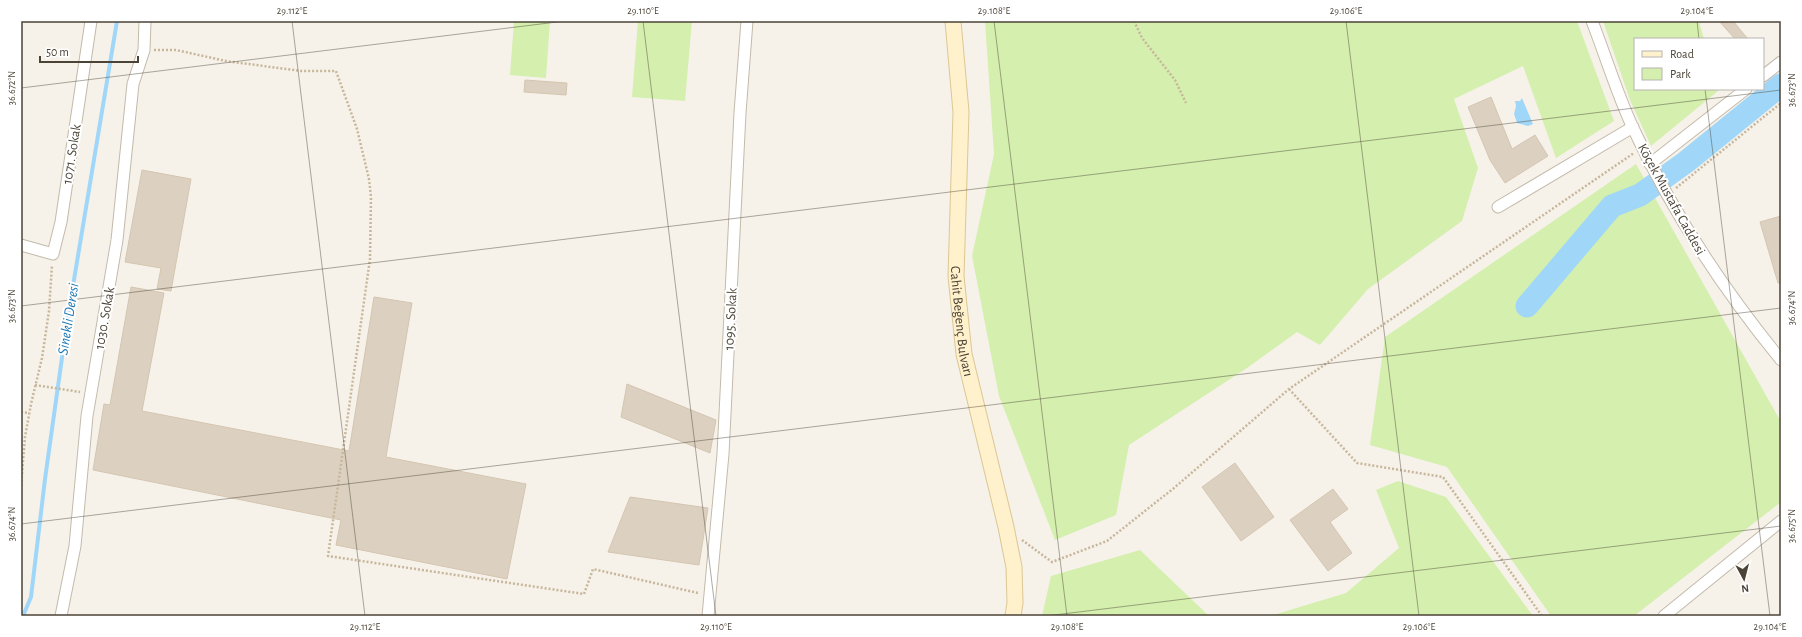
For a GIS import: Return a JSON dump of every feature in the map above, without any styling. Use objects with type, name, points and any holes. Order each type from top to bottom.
[{"type":"main road","name":"Cahit Beğenç Bulvarı","points":[[953,21],[961,112],[956,276],[964,354],[1006,527],[1014,567],[1015,603],[1013,616]]},
{"type":"street","name":"1071. Sokak","points":[[53,254],[61,222],[91,21]]},
{"type":"street","name":"1030. Sokak","points":[[61,616],[75,546],[87,416],[117,240],[133,84],[144,50],[145,21]]},
{"type":"street","name":"1095. Sokak","points":[[708,616],[723,454],[740,113],[747,21]]},
{"type":"street","name":"Köçek Mustafa Caddesi","points":[[1592,21],[1633,127],[1650,164],[1706,259],[1748,320],[1781,360]]},
{"type":"street","points":[[1764,75],[1781,62]]},
{"type":"street","points":[[1650,164],[1745,90]]},
{"type":"street","points":[[1498,207],[1633,127]]},
{"type":"street","points":[[21,245],[53,254]]},
{"type":"street","points":[[1664,616],[1781,521]]},
{"type":"path","points":[[1134,21],[1142,38],[1175,80],[1186,103]]},
{"type":"path","points":[[144,50],[176,50],[226,61],[301,71],[336,71],[357,129],[372,197],[370,259],[328,556],[584,594],[593,569],[710,596]]},
{"type":"path","points":[[1668,194],[1781,103]]},
{"type":"path","points":[[1006,527],[1052,562],[1107,541],[1174,488],[1289,389],[1642,147]]},
{"type":"path","points":[[21,486],[29,413],[42,358],[49,311],[53,254]]},
{"type":"path","points":[[35,385],[91,394]]},
{"type":"path","points":[[1289,389],[1357,463],[1443,477],[1542,616]]},
{"type":"path","points":[[21,412],[29,413]]},
{"type":"green space","points":[[514,21],[550,21],[546,78],[510,75]]},
{"type":"green space","points":[[638,21],[692,21],[685,101],[632,97]]},
{"type":"green space","points":[[985,21],[1577,21],[1614,121],[1556,158],[1523,66],[1454,99],[1478,168],[1462,221],[1368,289],[1320,345],[1297,332],[1247,368],[1129,445],[1116,515],[1055,540],[999,396],[972,256],[994,154]]},
{"type":"green space","points":[[1603,21],[1699,21],[1704,38],[1634,38],[1634,90],[1718,91],[1651,146],[1630,100]]},
{"type":"green space","points":[[1636,164],[1781,422],[1781,502],[1634,616],[1551,616],[1447,467],[1370,445],[1385,337]]},
{"type":"green space","points":[[1398,481],[1446,497],[1533,616],[1270,616],[1346,593],[1399,548],[1376,490]]},
{"type":"green space","points":[[1140,550],[1209,616],[1042,616],[1051,576]]},
{"type":"water","points":[[1522,98],[1533,124],[1528,126],[1517,123],[1514,114],[1516,106],[1515,101],[1520,101]]},
{"type":"building","points":[[1719,21],[1733,21],[1747,38],[1734,38]]},
{"type":"building","points":[[525,80],[567,83],[566,95],[524,92]]},
{"type":"building","points":[[1491,97],[1512,149],[1535,135],[1548,156],[1505,183],[1490,160],[1468,107]]},
{"type":"building","points":[[142,170],[191,179],[171,291],[157,289],[161,268],[125,262]]},
{"type":"building","points":[[1781,216],[1781,283],[1778,283],[1760,222]]},
{"type":"building","points":[[131,287],[164,293],[142,411],[349,451],[374,297],[412,303],[386,457],[526,484],[507,579],[336,545],[341,520],[93,470],[104,404],[110,405]]},
{"type":"building","points":[[627,384],[716,420],[710,453],[621,417]]},
{"type":"building","points":[[1235,463],[1274,517],[1241,541],[1202,487]]},
{"type":"building","points":[[1333,489],[1348,509],[1330,522],[1352,553],[1328,571],[1290,520]]},
{"type":"building","points":[[630,497],[708,508],[699,565],[608,552]]},
{"type":"waterway","name":"Sinekli Deresi","points":[[23,616],[31,597],[45,479],[67,322],[117,21]]},
{"type":"waterway","points":[[1527,306],[1612,206],[1640,195],[1686,162],[1781,85]]}]
